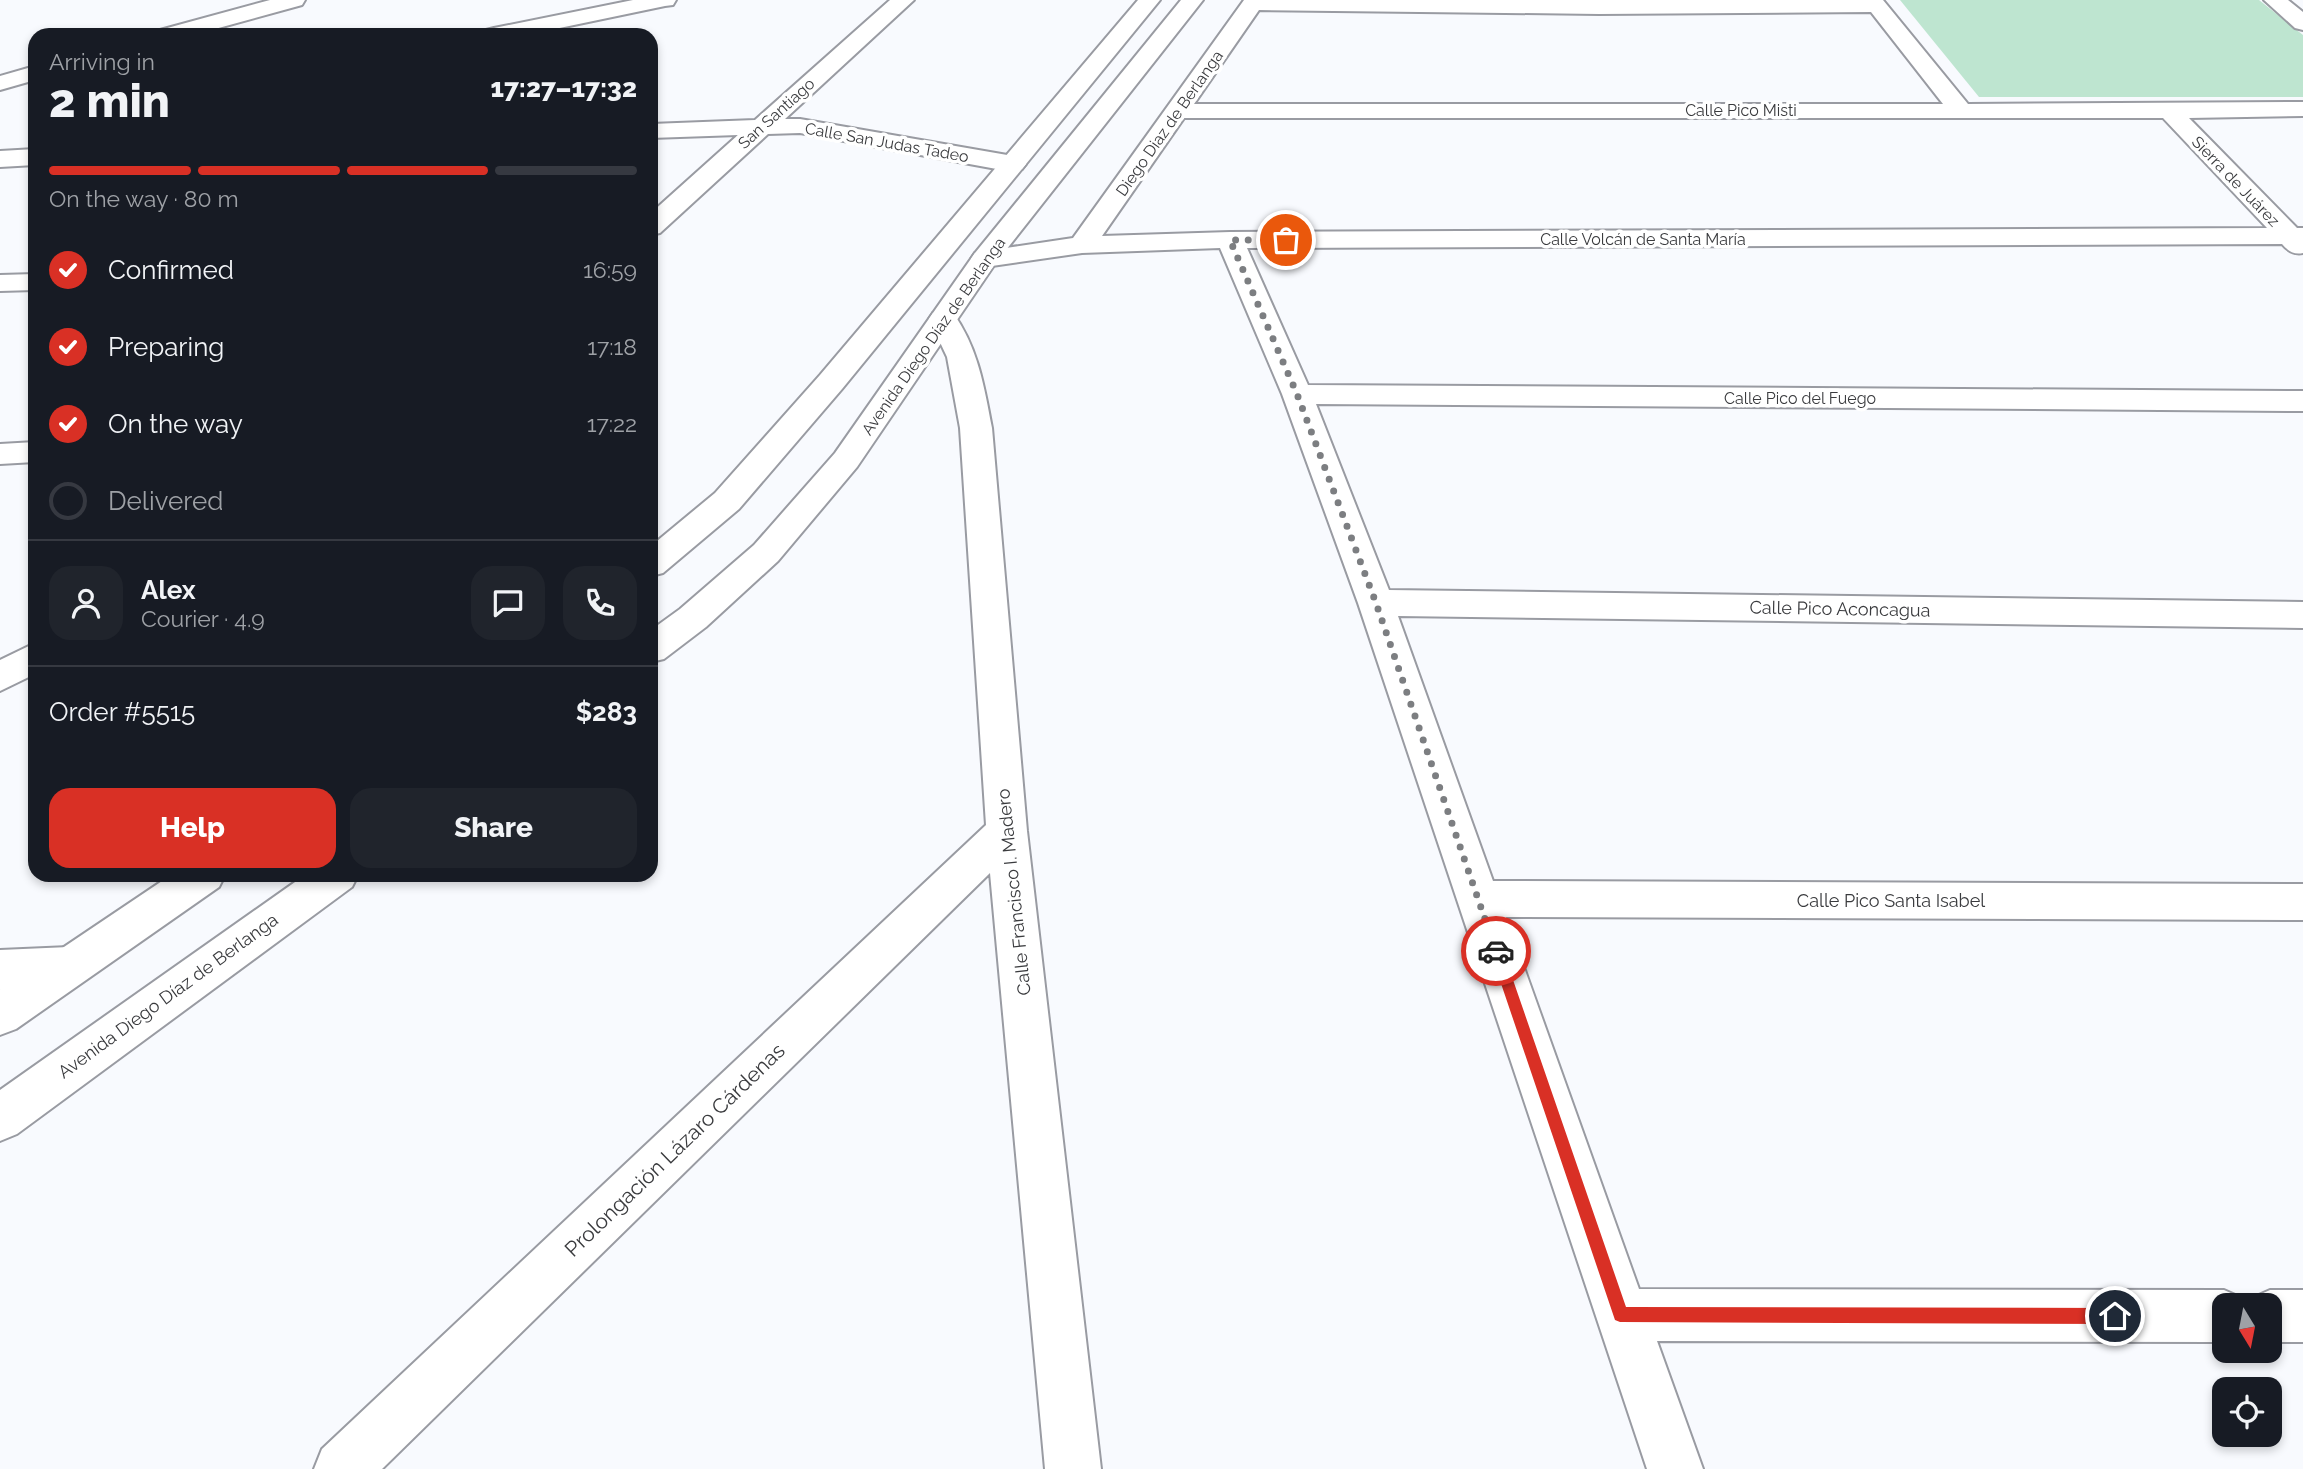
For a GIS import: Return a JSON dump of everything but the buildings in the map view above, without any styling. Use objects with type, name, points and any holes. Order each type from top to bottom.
[{"type":"street","points":[[193,28],[294,0]]},
{"type":"street","points":[[528,28],[665,0]]},
{"type":"street","name":"San Santiago","points":[[658,221],[903,0]]},
{"type":"street","points":[[658,558],[727,501],[840,372],[1149,0]]},
{"type":"street","name":"Avenida Diego Díaz de Berlanga","points":[[658,644],[693,618],[766,553],[846,460],[985,259],[1192,0]]},
{"type":"street","points":[[1254,1],[1599,8],[1874,3],[1960,110]]},
{"type":"street","name":"Diego Diaz de Berlanga","points":[[1082,245],[1254,1]]},
{"type":"street","points":[[2287,3],[2303,23]]},
{"type":"street","points":[[0,83],[28,75]]},
{"type":"street","name":"Calle Pico Misti","points":[[1179,110],[2303,109]]},
{"type":"street","name":"Sierra de Juárez","points":[[2169,111],[2298,241]]},
{"type":"street","name":"Calle San Judas Tadeo","points":[[658,131],[800,126],[1013,164]]},
{"type":"street","points":[[0,159],[28,157]]},
{"type":"street","points":[[1230,240],[1297,394],[1376,603],[1675,1469]]},
{"type":"street","name":"Calle Volcán de Santa María","points":[[985,259],[1082,245],[1230,240],[2298,241]]},
{"type":"street","points":[[0,284],[28,282]]},
{"type":"street","name":"Calle Francisco I. Madero","points":[[943,319],[952,332],[964,364],[976,428],[1007,831],[1073,1469]]},
{"type":"street","name":"Calle Pico del Fuego","points":[[1297,394],[2303,401]]},
{"type":"street","points":[[0,454],[28,452]]},
{"type":"street","name":"Calle Pico Aconcagua","points":[[1376,603],[2303,615]]},
{"type":"street","points":[[0,677],[28,661]]},
{"type":"street","name":"Prolongación Lázaro Cárdenas","points":[[342,1469],[1007,831]]},
{"type":"street","points":[[0,1015],[194,882]]},
{"type":"street","name":"Avenida Diego Díaz de Berlanga","points":[[0,1118],[327,882]]},
{"type":"street","name":"Calle Pico Santa Isabel","points":[[1479,900],[2303,902]]},
{"type":"street","points":[[0,970],[69,966]]},
{"type":"street","points":[[1620,1315],[2212,1316]]},
{"type":"street","points":[[2282,1316],[2303,1316]]},
{"type":"green space","points":[[1900,0],[2259,0],[2303,35],[2303,97],[1979,97]]},
{"type":"way so far","points":[[1286,240],[1230,240],[1297,394],[1376,603],[1496,951]]},
{"type":"route","points":[[1496,951],[1620,1315],[2115,1316]]}]
